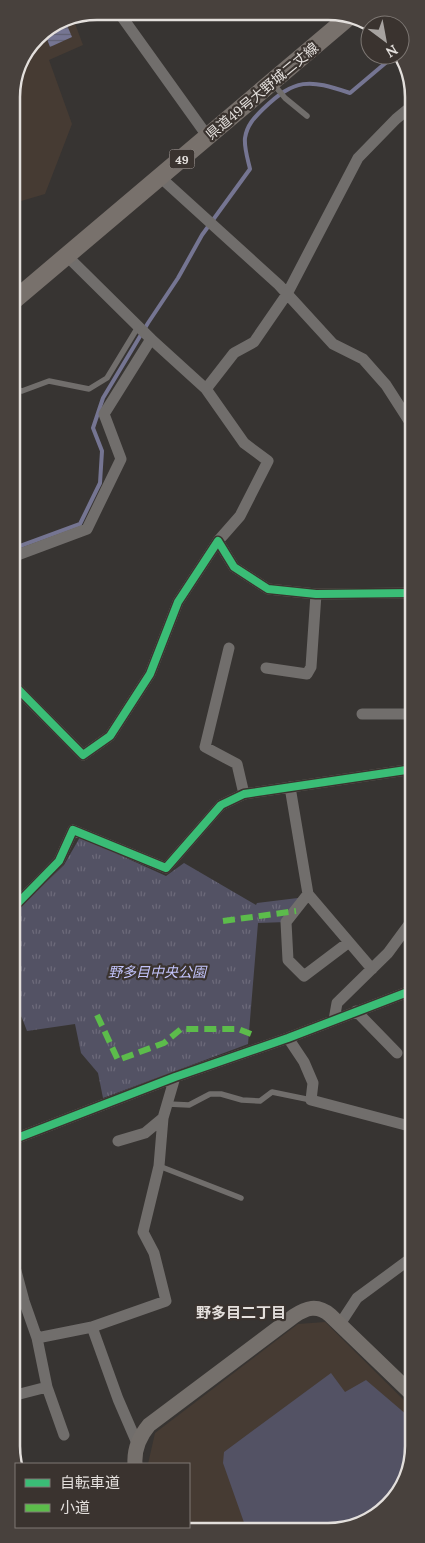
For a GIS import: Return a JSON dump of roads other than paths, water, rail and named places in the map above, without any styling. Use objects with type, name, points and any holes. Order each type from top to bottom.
[{"type":"main road","name":"県道49号大野城二丈線","points":[[20,290],[66,255],[344,21]]},
{"type":"street","points":[[124,20],[208,137]]},
{"type":"street","points":[[206,389],[234,353],[254,342],[286,294],[358,158],[405,112]]},
{"type":"street","points":[[160,177],[286,294],[333,344],[363,359],[386,385],[405,415]]},
{"type":"street","points":[[20,691],[83,756],[110,736],[150,674],[178,602],[218,541],[240,516],[268,460],[244,443],[206,389],[149,338],[66,255]]},
{"type":"street","points":[[20,554],[87,529],[121,459],[104,414],[149,338]]},
{"type":"street","points":[[218,541],[234,567],[268,589],[316,594],[405,593]]},
{"type":"street","points":[[266,668],[307,674],[311,667],[316,594]]},
{"type":"street","points":[[229,648],[205,747],[237,764],[244,794]]},
{"type":"street","points":[[362,714],[405,714]]},
{"type":"street","points":[[20,901],[59,861],[73,830],[166,868],[221,805],[244,794],[405,770]]},
{"type":"street","points":[[290,787],[308,894],[372,969]]},
{"type":"street","points":[[308,894],[286,922],[288,960],[304,976],[349,942]]},
{"type":"street","points":[[334,1020],[337,1003],[388,953],[405,930]]},
{"type":"street","points":[[20,1137],[175,1077],[288,1038],[405,993]]},
{"type":"street","points":[[356,1011],[397,1053]]},
{"type":"street","points":[[288,1038],[304,1062],[313,1082],[311,1100],[405,1125]]},
{"type":"street","points":[[37,1338],[92,1328],[166,1301],[154,1253],[143,1232],[159,1166],[163,1118],[175,1077]]},
{"type":"street","points":[[118,1141],[145,1133],[163,1118]]},
{"type":"street","points":[[340,1324],[357,1298],[405,1263]]},
{"type":"street","points":[[20,1286],[37,1338],[47,1387],[64,1435]]},
{"type":"street","points":[[135,1463],[137,1443],[149,1425],[304,1310],[317,1308],[325,1311],[405,1387]]},
{"type":"street","points":[[92,1328],[118,1399],[137,1443]]},
{"type":"street","points":[[20,1394],[47,1387]]},
{"type":"lane","points":[[275,86],[285,98],[307,116]]},
{"type":"lane","points":[[20,390],[49,381],[90,389],[107,378],[138,327]]},
{"type":"lane","points":[[167,1104],[189,1105],[210,1094],[221,1094],[242,1100],[260,1100],[272,1092],[311,1100]]},
{"type":"lane","points":[[159,1166],[241,1198]]},
{"type":"waterway","points":[[20,546],[80,524],[100,483],[102,451],[93,428],[103,398],[148,323],[178,278],[202,235],[250,169],[245,138],[249,125],[263,109],[284,91],[303,84],[313,84],[324,85],[350,93],[383,65]]},
{"type":"district","name":"野多目二丁目","points":[[241,1312]]},
{"type":"park label","name":"野多目中央公園","points":[[157,972]]}]
